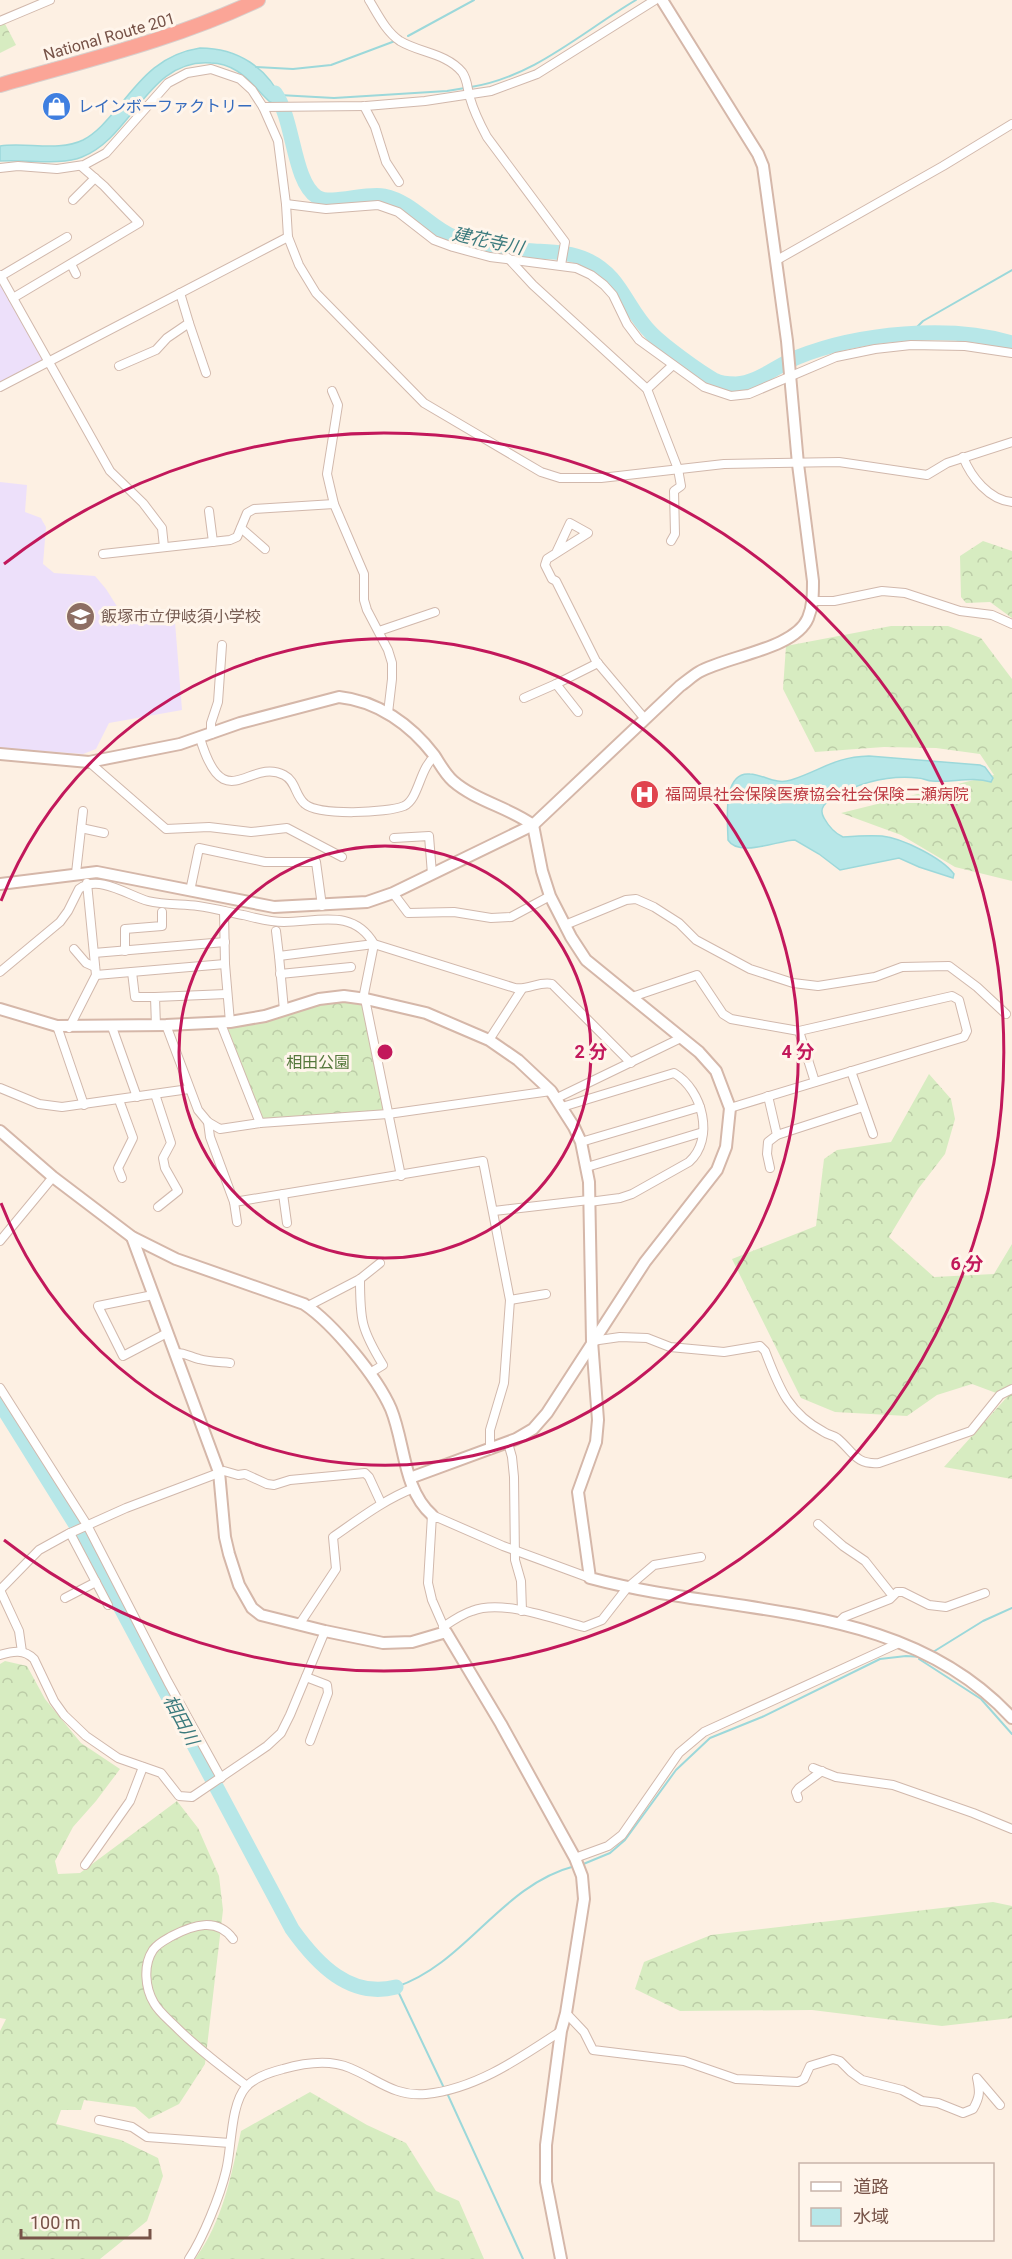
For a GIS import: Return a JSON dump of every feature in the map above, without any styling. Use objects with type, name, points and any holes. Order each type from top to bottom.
[{"type":"highway","name":"National Route 201","points":[[0,85],[173,35],[219,19],[258,0]]},
{"type":"street","points":[[0,21],[50,0]]},
{"type":"street","points":[[369,0],[386,27],[397,39],[443,57],[463,73],[478,121],[487,137],[566,242],[561,265]]},
{"type":"street","points":[[265,107],[364,106],[425,101],[491,91],[537,74],[655,0]]},
{"type":"street","points":[[0,884],[80,873],[106,874],[255,905],[322,906],[367,902],[432,874],[533,825],[680,686],[699,672],[792,636],[808,619],[813,601],[813,581],[798,464],[777,260],[764,166],[662,0]]},
{"type":"street","points":[[0,168],[18,166],[57,169],[81,166],[106,153],[168,83],[187,73],[211,69],[240,79],[265,107],[278,141],[288,237],[299,265],[314,291],[424,403],[541,472],[560,478],[601,478],[724,464],[839,462],[927,475],[947,463],[1012,442]]},
{"type":"street","points":[[364,106],[375,127],[386,162],[399,182]]},
{"type":"street","points":[[777,260],[1012,124]]},
{"type":"street","points":[[13,298],[139,223],[81,166]]},
{"type":"street","points":[[85,202],[76,198],[95,178]]},
{"type":"street","points":[[286,204],[326,210],[378,205],[398,212],[434,240],[471,252],[576,267],[591,275],[613,295],[627,324],[639,340],[704,387],[731,396],[748,394],[836,357],[875,349],[911,345],[965,346],[1012,353]]},
{"type":"street","points":[[67,237],[0,276],[110,471],[142,503],[162,528],[164,547]]},
{"type":"street","points":[[0,387],[288,237]]},
{"type":"street","points":[[508,258],[533,285],[647,389],[678,469],[681,486],[674,491],[675,534],[671,541]]},
{"type":"street","points":[[70,264],[76,274]]},
{"type":"street","points":[[180,293],[206,373]]},
{"type":"street","points":[[119,366],[156,350],[167,338],[189,323]]},
{"type":"street","points":[[647,389],[673,365]]},
{"type":"street","points":[[332,391],[338,405],[327,474],[334,504],[364,574],[364,600],[367,610],[388,650],[392,663],[388,713]]},
{"type":"street","points":[[963,457],[983,488],[993,496],[1012,502]]},
{"type":"street","points":[[103,554],[213,542],[237,537],[247,513],[254,508],[334,504]]},
{"type":"street","points":[[209,511],[213,542]]},
{"type":"street","points":[[241,528],[265,549]]},
{"type":"street","points":[[556,553],[548,559],[545,565],[552,579],[556,581],[598,663],[645,719]]},
{"type":"street","points":[[813,601],[834,601],[882,591],[905,592],[960,611],[992,615],[1012,624]]},
{"type":"street","points":[[379,631],[435,612]]},
{"type":"street","points":[[211,734],[218,702],[222,645]]},
{"type":"street","points":[[524,698],[598,663]]},
{"type":"street","points":[[556,684],[578,712]]},
{"type":"street","points":[[0,754],[89,762],[200,738],[240,723],[339,697],[367,703],[388,713],[408,727],[435,756],[453,781],[468,792],[522,817],[533,825],[542,871],[550,896],[564,925],[586,960],[699,1052],[716,1071],[730,1108],[726,1147],[717,1170],[645,1262],[547,1413],[525,1435],[412,1483],[381,1503],[375,1510],[333,1536],[336,1569],[299,1625]]},
{"type":"street","points":[[200,738],[207,761],[214,772],[223,778],[231,782],[266,772],[276,772],[291,780],[304,804],[309,807],[346,814],[404,806],[413,797],[422,772],[435,756]]},
{"type":"street","points":[[89,762],[166,829],[218,827],[251,832],[287,828],[342,857]]},
{"type":"street","points":[[69,1028],[96,971],[87,885],[80,873],[83,812]]},
{"type":"street","points":[[81,828],[104,833]]},
{"type":"street","points":[[394,838],[429,836],[432,874]]},
{"type":"street","points":[[190,891],[199,848],[265,862],[316,862],[322,906]]},
{"type":"street","points":[[0,972],[60,922],[79,889],[87,885],[117,888],[147,901],[201,906],[280,922],[339,920],[352,923],[363,929],[374,944],[364,994],[401,1176]]},
{"type":"street","points":[[393,892],[408,914],[454,912],[491,918],[511,917],[550,896]]},
{"type":"street","points":[[564,925],[627,900],[636,899],[679,922],[696,940],[750,969],[794,983],[826,985],[876,977],[902,967],[949,966],[977,987],[1006,1014]]},
{"type":"street","points":[[224,911],[226,1023],[260,1123]]},
{"type":"street","points":[[125,951],[125,929],[162,926],[162,912]]},
{"type":"street","points":[[276,931],[284,1010]]},
{"type":"street","points":[[94,953],[225,942]]},
{"type":"street","points":[[279,956],[374,944],[522,989],[544,982],[552,984],[631,1062]]},
{"type":"street","points":[[74,949],[96,971],[132,972],[225,964]]},
{"type":"street","points":[[280,974],[351,967]]},
{"type":"street","points":[[132,972],[135,997],[227,994]]},
{"type":"street","points":[[632,997],[697,975],[723,1014],[731,1019],[799,1031],[952,996],[958,1000],[967,1031],[964,1037],[730,1108]]},
{"type":"street","points":[[489,1040],[522,989]]},
{"type":"street","points":[[0,1009],[69,1028],[226,1023],[284,1010],[319,999],[344,996],[426,1013],[489,1040],[518,1060],[557,1098],[581,1142],[587,1167],[592,1341],[598,1420],[596,1442],[578,1492],[590,1578]]},
{"type":"street","points":[[155,997],[161,1025],[198,1110],[208,1122],[219,1129],[260,1123],[557,1098],[674,1073],[696,1095],[700,1107],[702,1132],[700,1151],[688,1162],[632,1194],[620,1198],[494,1211]]},
{"type":"street","points":[[57,1026],[84,1105]]},
{"type":"street","points":[[112,1027],[137,1097]]},
{"type":"street","points":[[799,1031],[815,1082]]},
{"type":"street","points":[[557,1098],[681,1038]]},
{"type":"street","points":[[851,1071],[873,1134]]},
{"type":"street","points":[[0,1088],[39,1104],[62,1107],[189,1089]]},
{"type":"street","points":[[155,1095],[171,1143],[163,1158],[165,1168],[178,1191],[158,1207]]},
{"type":"street","points":[[768,1096],[777,1135]]},
{"type":"street","points":[[119,1100],[133,1138],[118,1168],[122,1178]]},
{"type":"street","points":[[581,1142],[700,1107]]},
{"type":"street","points":[[770,1168],[767,1154],[768,1142],[777,1135],[863,1107]]},
{"type":"street","points":[[208,1122],[210,1137],[234,1202],[237,1222]]},
{"type":"street","points":[[0,1131],[53,1177],[132,1237],[176,1259],[308,1306],[316,1312],[370,1373],[382,1392],[392,1411],[412,1483],[420,1502],[432,1515],[590,1578],[627,1588],[838,1623],[901,1642],[938,1659],[967,1678],[994,1699],[1012,1718]]},
{"type":"street","points":[[587,1167],[702,1132]]},
{"type":"street","points":[[234,1202],[483,1161],[510,1300],[504,1383],[490,1430],[489,1450]]},
{"type":"street","points":[[0,1241],[53,1177]]},
{"type":"street","points":[[283,1194],[287,1223]]},
{"type":"street","points":[[132,1237],[219,1472],[225,1537],[233,1568],[246,1599],[261,1615],[325,1631],[397,1643],[419,1641],[444,1630],[473,1610],[484,1608],[522,1611],[584,1626],[593,1625],[608,1614],[627,1588],[654,1565],[701,1557]]},
{"type":"street","points":[[308,1306],[360,1279],[380,1263]]},
{"type":"street","points":[[360,1279],[362,1325],[383,1365],[370,1373]]},
{"type":"street","points":[[510,1300],[546,1294]]},
{"type":"street","points":[[153,1295],[98,1306],[123,1356],[167,1333]]},
{"type":"street","points":[[592,1341],[620,1337],[647,1338],[670,1347],[724,1352],[760,1346],[765,1351],[784,1398],[801,1416],[824,1432],[836,1437],[860,1461],[869,1464],[879,1463],[971,1431],[1000,1395],[1012,1389]]},
{"type":"street","points":[[174,1353],[183,1352],[197,1358],[230,1363]]},
{"type":"street","points":[[0,1388],[86,1526],[220,1779]]},
{"type":"street","points":[[507,1443],[512,1457],[514,1477],[515,1560],[522,1581],[524,1603],[522,1611]]},
{"type":"street","points":[[22,1652],[19,1631],[0,1590],[39,1550],[72,1532],[126,1508],[224,1470],[238,1475],[245,1474],[274,1485],[290,1480],[365,1473],[381,1503]]},
{"type":"street","points":[[432,1515],[428,1583],[444,1630],[512,1744],[575,1858],[582,1876],[584,1899],[566,2013],[561,2031],[546,2145],[546,2182],[561,2259]]},
{"type":"street","points":[[818,1524],[843,1546],[865,1561],[892,1595]]},
{"type":"street","points":[[72,1532],[108,1605]]},
{"type":"street","points":[[65,1598],[96,1582]]},
{"type":"street","points":[[838,1623],[844,1617],[903,1592],[929,1605],[946,1607],[985,1593]]},
{"type":"street","points":[[0,1655],[12,1651],[29,1654],[34,1659],[54,1701],[64,1715],[86,1736],[118,1758],[160,1773],[179,1796],[192,1797],[267,1746],[281,1733],[325,1631]]},
{"type":"street","points":[[575,1858],[608,1846],[622,1835],[680,1753],[704,1732],[901,1642]]},
{"type":"street","points":[[306,1677],[327,1685],[328,1693],[310,1741]]},
{"type":"street","points":[[85,1865],[130,1801],[143,1767]]},
{"type":"street","points":[[813,1768],[836,1777],[893,1785],[1012,1829]]},
{"type":"street","points":[[798,1798],[796,1792],[799,1788],[822,1771]]},
{"type":"street","points":[[233,1939],[227,1930],[216,1925],[202,1924],[184,1930],[157,1946],[147,1963],[146,1975],[151,1996],[162,2013],[197,2048],[247,2086]]},
{"type":"street","points":[[566,2013],[584,2032],[592,2050],[684,2061],[736,2079],[798,2082],[804,2079],[810,2066],[833,2059],[840,2061],[862,2080],[902,2090],[922,2101],[938,2103],[963,2113],[974,2109],[979,2101],[977,2079],[1000,2105]]},
{"type":"street","points":[[189,2259],[197,2248],[226,2171],[239,2099],[247,2086],[261,2077],[297,2065],[333,2063],[350,2068],[386,2088],[405,2093],[425,2094],[446,2091],[481,2079],[523,2056],[561,2031]]},
{"type":"street","points":[[99,2120],[132,2127],[147,2137],[230,2143]]},
{"type":"shaded area","points":[[0,283],[43,359],[0,383]]},
{"type":"shaded area","name":"飯塚市立伊岐須小学校","points":[[0,482],[27,485],[25,512],[41,518],[46,527],[43,564],[54,573],[95,576],[118,608],[127,611],[147,611],[175,622],[182,710],[109,723],[96,749],[83,754],[0,748]]},
{"type":"green space","points":[[4,22],[16,45],[0,53],[0,24]]},
{"type":"green space","points":[[983,541],[1012,551],[1012,618],[990,602],[966,603],[961,597],[960,556]]},
{"type":"green space","points":[[891,626],[948,626],[981,638],[1012,679],[1012,881],[955,867],[901,835],[841,813],[994,775],[980,754],[936,748],[884,747],[815,752],[783,689],[786,646]]},
{"type":"green space","name":"相田公園","points":[[359,1002],[366,1012],[384,1107],[381,1111],[263,1120],[228,1029],[324,1003]]},
{"type":"green space","points":[[929,1074],[951,1099],[955,1119],[945,1154],[918,1189],[889,1237],[934,1277],[994,1274],[1012,1244],[1012,1479],[944,1467],[1007,1397],[972,1384],[937,1395],[907,1416],[835,1412],[801,1398],[732,1259],[816,1226],[824,1159],[837,1150],[891,1142]]},
{"type":"green space","points":[[5,1661],[27,1666],[45,1699],[81,1743],[120,1769],[73,1827],[55,1861],[58,1874],[80,1873],[177,1801],[198,1828],[219,1876],[223,1910],[205,2064],[179,2104],[149,2119],[135,2107],[84,2100],[81,2110],[61,2110],[56,2124],[121,2140],[158,2158],[163,2176],[147,2221],[100,2259],[0,2259],[0,2031],[6,2019],[0,2018],[0,1664]]},
{"type":"green space","points":[[993,1902],[1012,1906],[1012,2018],[942,2026],[812,2010],[680,2011],[635,1989],[644,1962],[711,1935]]},
{"type":"green space","points":[[310,2092],[367,2125],[406,2143],[436,2191],[459,2201],[484,2259],[195,2259],[213,2229],[225,2198],[241,2131]]},
{"type":"water","points":[[200,48],[227,52],[250,62],[269,79],[283,102],[270,102],[246,78],[228,66],[211,63],[189,65],[171,73],[156,85],[115,133],[100,147],[82,157],[53,162],[0,161],[0,146],[53,146],[74,144],[83,140],[103,124],[154,68],[175,55]]},
{"type":"water","points":[[869,756],[980,765],[985,767],[993,778],[991,782],[984,780],[932,781],[907,777],[885,779],[844,792],[828,801],[822,808],[826,821],[843,837],[882,836],[900,841],[940,862],[954,874],[953,878],[899,858],[840,870],[795,840],[741,848],[728,840],[727,811],[730,789],[741,775],[750,774],[775,781],[785,781],[837,761]]},
{"type":"waterway","points":[[408,36],[474,0]]},
{"type":"waterway","points":[[471,87],[494,82],[537,64],[636,0]]},
{"type":"waterway","points":[[256,67],[293,69],[331,65],[395,41]]},
{"type":"waterway","points":[[279,95],[334,98],[465,88]]},
{"type":"waterway","name":"建花寺川","points":[[275,93],[286,118],[303,178],[317,197],[339,200],[384,196],[413,209],[437,228],[454,237],[483,245],[581,257],[608,275],[643,324],[657,339],[691,365],[719,382],[744,383],[798,357],[848,342],[876,337],[904,334],[961,334],[1012,343]]},
{"type":"waterway","points":[[909,335],[923,321],[1012,270]]},
{"type":"waterway","name":"相田川","points":[[0,1403],[81,1533],[292,1929],[312,1955],[336,1976],[364,1988],[396,1987]]},
{"type":"waterway","points":[[933,1652],[983,1621],[1012,1608]]},
{"type":"waterway","points":[[581,1865],[610,1853],[625,1840],[676,1770],[710,1738],[762,1717],[880,1659],[922,1657]]},
{"type":"waterway","points":[[919,1659],[981,1699],[1012,1734]]},
{"type":"waterway","points":[[444,2088],[396,1987],[421,1976],[444,1961],[526,1890],[549,1876],[575,1866]]},
{"type":"waterway","points":[[447,2093],[523,2259]]},
{"type":"place","name":"レインボーファクトリー","points":[[57,106]]},
{"type":"place","name":"飯塚市立伊岐須小学校","points":[[80,616]]},
{"type":"place","name":"福岡県社会保険医療協会社会保険二瀬病院","points":[[644,794]]}]
